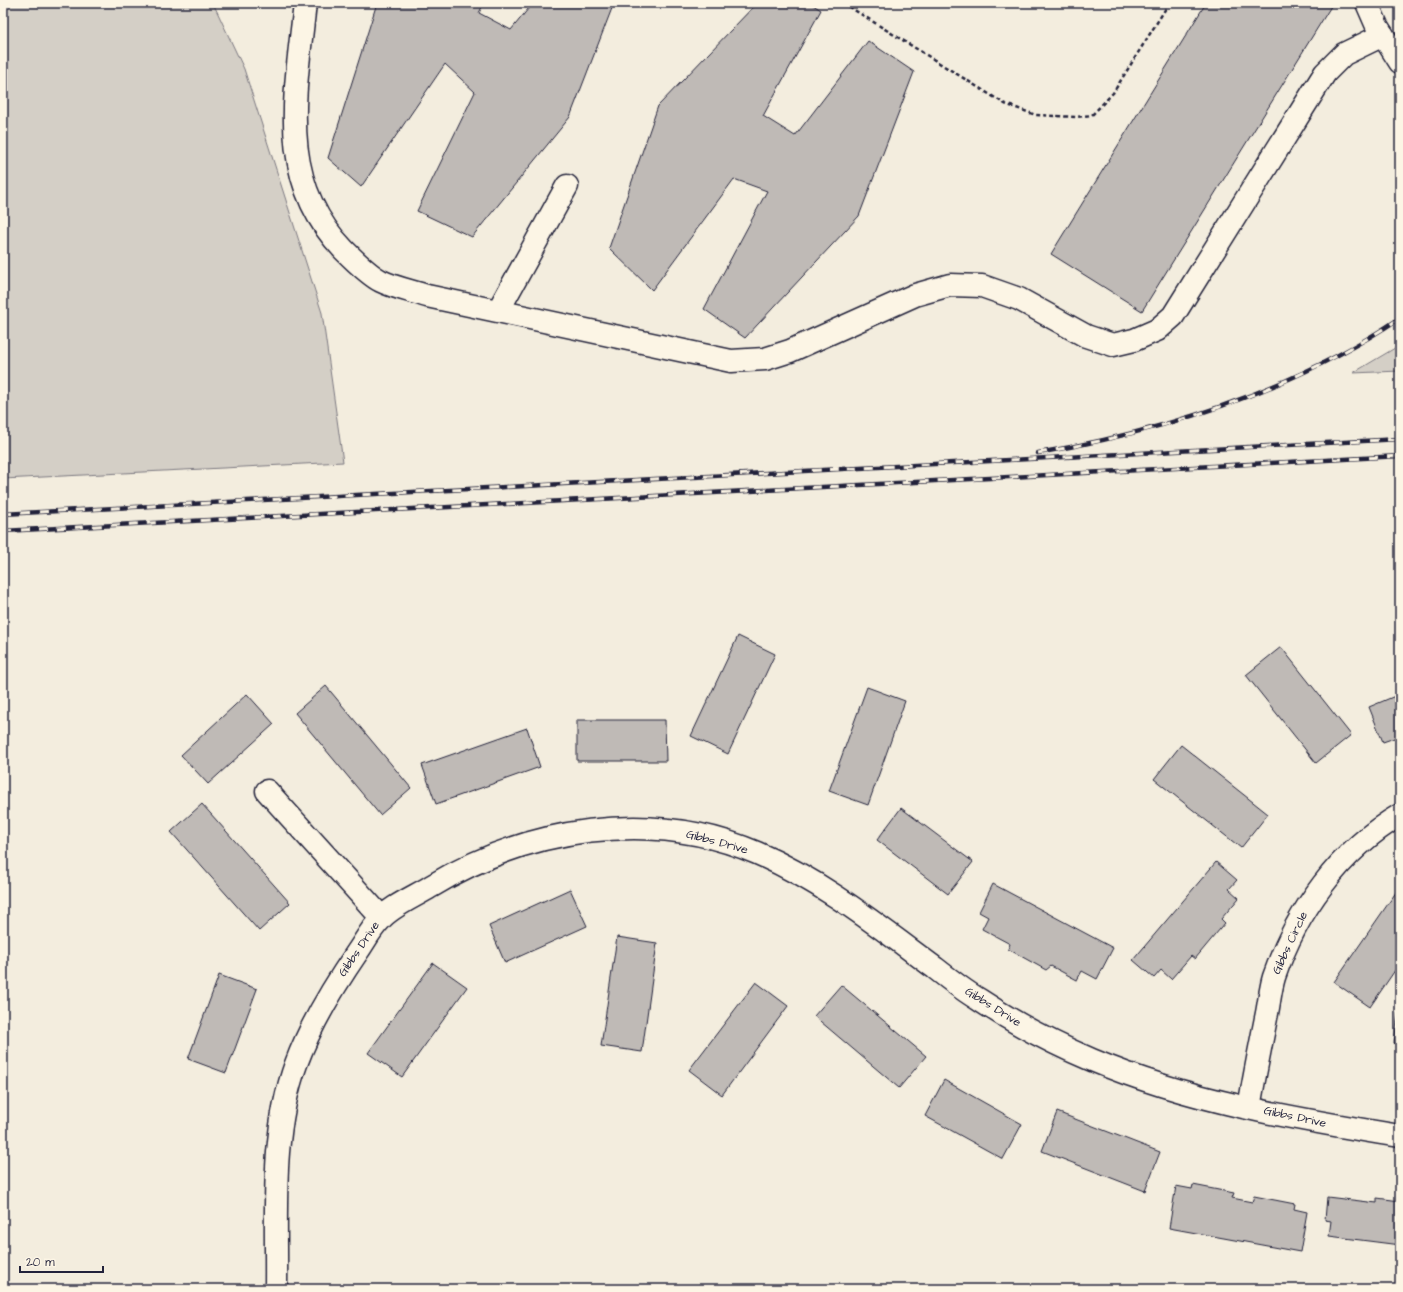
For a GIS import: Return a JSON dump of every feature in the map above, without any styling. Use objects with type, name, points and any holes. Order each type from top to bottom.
[{"type":"street","points":[[304,3],[294,106],[296,152],[307,195],[329,234],[352,258],[380,281],[427,296],[731,362],[765,359],[790,352],[915,295],[950,285],[982,286],[1019,299],[1086,336],[1113,345],[1134,340],[1157,330],[1173,316],[1325,73],[1344,54],[1383,35]]},
{"type":"street","points":[[1366,3],[1383,35],[1400,62]]},
{"type":"street","points":[[498,311],[567,186]]},
{"type":"street","points":[[267,791],[382,917]]},
{"type":"street","name":"Gibbs Circle","points":[[1249,1108],[1274,978],[1293,930],[1322,886],[1344,861],[1368,839],[1400,815]]},
{"type":"street","name":"Gibbs Drive","points":[[276,1289],[279,1141],[284,1108],[295,1065],[312,1026],[335,986],[382,917],[440,881],[475,863],[511,848],[549,837],[586,830],[620,828],[664,830],[708,837],[758,853],[815,883],[847,904],[976,999],[1044,1038],[1093,1060],[1143,1080],[1249,1108],[1301,1120],[1400,1136]]},
{"type":"path","points":[[842,3],[1005,104],[1036,115],[1076,117],[1092,115],[1113,93],[1141,50],[1166,8],[1167,3]]},
{"type":"shaded area","points":[[3,3],[213,3],[244,69],[322,313],[343,462],[3,479]]},
{"type":"shaded area","points":[[1400,345],[1400,371],[1353,373]]},
{"type":"building","points":[[377,3],[484,3],[479,13],[511,30],[533,3],[614,3],[570,117],[472,237],[417,211],[475,92],[445,64],[361,187],[328,158]]},
{"type":"building","points":[[757,3],[810,3],[821,10],[763,116],[795,136],[868,41],[914,72],[859,216],[745,338],[704,309],[767,191],[734,179],[652,290],[609,248],[658,106]]},
{"type":"building","points":[[1206,3],[1333,3],[1142,311],[1051,254]]},
{"type":"building","points":[[738,636],[775,654],[728,754],[691,736]]},
{"type":"building","points":[[1281,647],[1351,735],[1316,763],[1246,675]]},
{"type":"building","points":[[326,686],[411,788],[380,815],[295,713]]},
{"type":"building","points":[[867,687],[905,701],[868,805],[829,791]]},
{"type":"building","points":[[247,694],[274,724],[208,784],[181,755]]},
{"type":"building","points":[[1400,694],[1400,736],[1383,742],[1369,707]]},
{"type":"building","points":[[577,720],[665,720],[666,761],[577,761]]},
{"type":"building","points":[[527,728],[540,767],[436,804],[422,765]]},
{"type":"building","points":[[1181,745],[1268,814],[1241,848],[1154,779]]},
{"type":"building","points":[[202,804],[290,903],[259,931],[171,832]]},
{"type":"building","points":[[901,808],[973,862],[948,894],[877,840]]},
{"type":"building","points":[[1216,862],[1237,880],[1229,889],[1239,898],[1221,919],[1225,923],[1195,959],[1191,956],[1171,979],[1161,970],[1154,978],[1133,960]]},
{"type":"building","points":[[993,884],[1113,948],[1097,979],[1082,971],[1077,980],[1051,966],[1046,970],[1008,949],[1010,944],[982,929],[988,917],[979,912]]},
{"type":"building","points":[[1399,888],[1400,963],[1370,1007],[1334,982]]},
{"type":"building","points":[[570,889],[587,926],[505,963],[489,926]]},
{"type":"building","points":[[617,937],[657,943],[642,1052],[601,1046]]},
{"type":"building","points":[[433,963],[467,987],[402,1077],[368,1053]]},
{"type":"building","points":[[219,975],[257,989],[226,1073],[188,1059]]},
{"type":"building","points":[[756,982],[788,1006],[722,1095],[689,1070]]},
{"type":"building","points":[[841,985],[926,1056],[899,1088],[814,1016]]},
{"type":"building","points":[[1398,1013],[1400,1013],[1400,1044],[1394,1043]]},
{"type":"building","points":[[944,1080],[1022,1124],[1003,1159],[925,1116]]},
{"type":"building","points":[[1057,1112],[1160,1152],[1145,1191],[1042,1151]]},
{"type":"building","points":[[1193,1185],[1234,1193],[1232,1198],[1252,1202],[1254,1196],[1295,1204],[1294,1209],[1307,1212],[1300,1252],[1169,1228],[1176,1186],[1192,1189]]},
{"type":"building","points":[[1327,1197],[1377,1203],[1377,1198],[1400,1201],[1400,1245],[1329,1236],[1331,1221],[1325,1220]]},
{"type":"railway","points":[[1038,453],[1133,433],[1226,405],[1315,367],[1358,344],[1400,318]]},
{"type":"railway","points":[[3,514],[1400,439]]},
{"type":"railway","points":[[3,531],[1400,456]]}]
